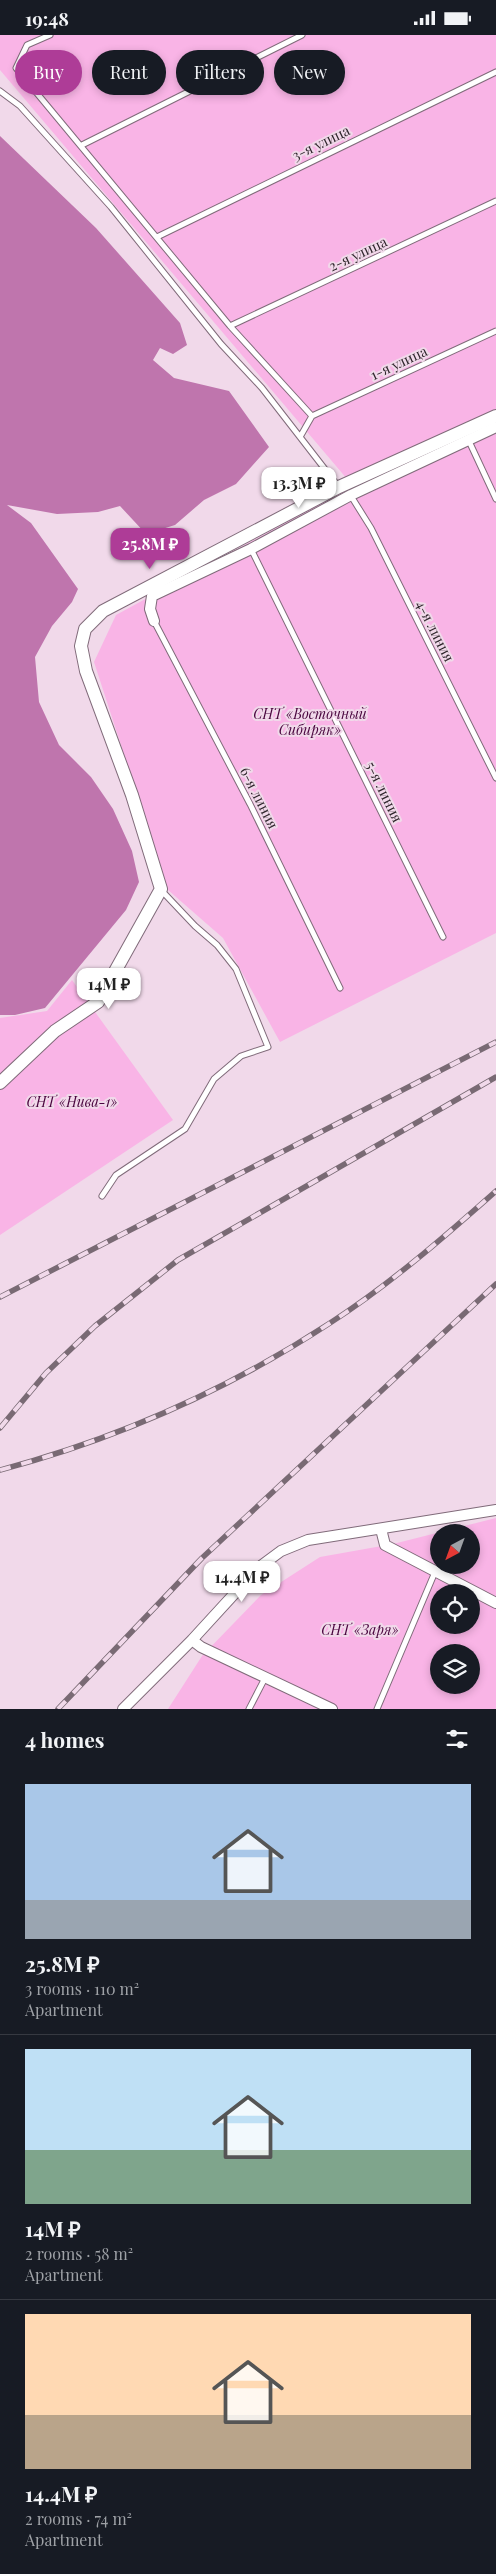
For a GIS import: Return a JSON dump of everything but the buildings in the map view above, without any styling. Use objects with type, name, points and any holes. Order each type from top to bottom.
[{"type":"street","points":[[0,1083],[56,1031],[98,1002],[161,889],[132,795],[86,671],[81,646],[84,629],[102,611],[339,487],[496,416]]},
{"type":"street","points":[[154,621],[150,609],[152,596],[251,549],[351,495],[496,427]]},
{"type":"street","points":[[123,1709],[192,1640],[258,1568],[281,1551],[308,1540],[496,1510]]},
{"type":"street","points":[[380,1529],[385,1545],[430,1569]]},
{"type":"street","points":[[439,1574],[496,1603]]},
{"type":"street","points":[[192,1640],[201,1647],[332,1709]]},
{"type":"lane","points":[[50,35],[27,45],[16,68],[82,145],[230,326],[312,416],[300,437]]},
{"type":"lane","points":[[82,145],[302,35]]},
{"type":"lane","name":"3-я улица","points":[[157,237],[496,71]]},
{"type":"lane","points":[[0,91],[20,106],[111,207],[221,344],[262,388],[339,487]]},
{"type":"lane","name":"2-я улица","points":[[230,326],[496,201]]},
{"type":"lane","name":"1-я улица","points":[[312,416],[496,331]]},
{"type":"lane","points":[[467,439],[496,499]]},
{"type":"lane","name":"4-я линия","points":[[351,495],[371,528],[496,778]]},
{"type":"lane","name":"5-я линия","points":[[251,549],[443,937]]},
{"type":"lane","name":"6-я линия","points":[[154,621],[250,804],[340,988]]},
{"type":"lane","points":[[102,1197],[116,1175],[185,1129],[214,1079],[241,1056],[268,1047],[236,969],[217,945],[195,926],[161,889]]},
{"type":"lane","points":[[377,1709],[434,1574]]},
{"type":"lane","points":[[249,1709],[265,1677]]},
{"type":"green space","name":"СНТ «Восточный Сибиряк»","points":[[0,35],[496,35],[496,933],[280,1042],[223,938],[168,890],[94,662],[116,615],[353,486],[21,95],[82,95],[82,50],[15,50],[15,88],[0,70]]},
{"type":"green space","name":"СНТ «Нива-1»","points":[[72,980],[173,1120],[0,1235],[0,1018],[47,1011]]},
{"type":"green space","name":"СНТ «Заря»","points":[[496,1518],[496,1709],[168,1709],[202,1656],[261,1595],[320,1557],[393,1544],[430,1535],[430,1574],[480,1574],[480,1524],[472,1524]]},
{"type":"shaded area","points":[[0,136],[96,228],[180,323],[187,345],[173,354],[160,348],[153,360],[174,378],[229,391],[269,447],[236,484],[204,500],[175,525],[146,534],[120,506],[98,512],[57,514],[7,505],[31,523],[78,589],[72,602],[52,626],[35,657],[39,702],[59,745],[91,777],[113,809],[132,851],[139,882],[126,910],[45,1008],[15,1015],[0,1015]]},
{"type":"railway","points":[[0,1297],[496,1042]]},
{"type":"railway","points":[[0,1428],[46,1373],[95,1326],[178,1260],[496,1077]]},
{"type":"railway","points":[[0,1470],[87,1443],[171,1410],[292,1347],[352,1308],[394,1277],[496,1191]]},
{"type":"railway","points":[[58,1709],[202,1558],[496,1284]]}]
